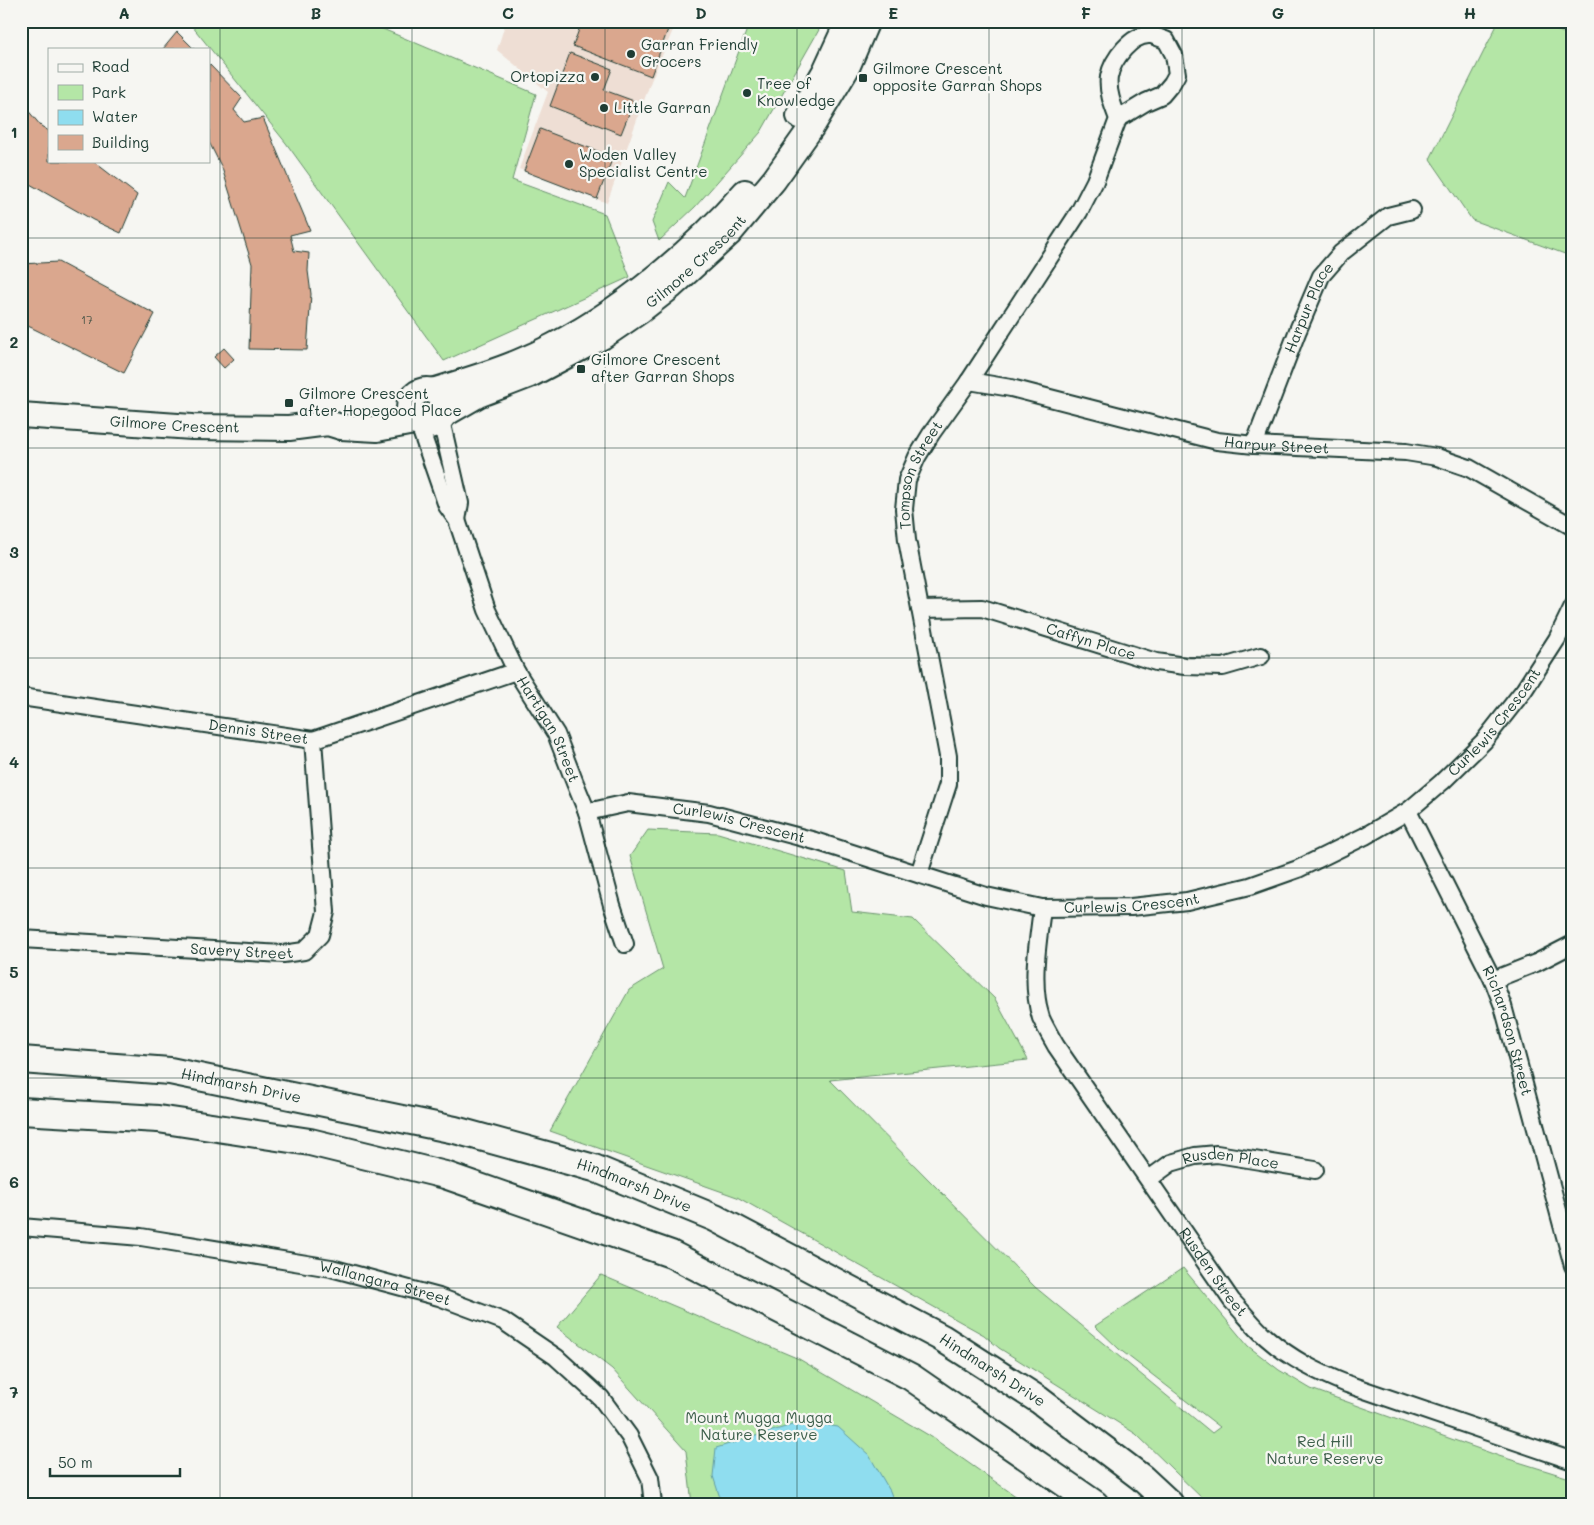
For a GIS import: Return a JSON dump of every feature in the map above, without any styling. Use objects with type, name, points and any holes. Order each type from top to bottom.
[{"type":"main road","name":"Hindmarsh Drive","points":[[21,1060],[170,1071],[456,1130],[594,1168],[715,1218],[942,1338],[1039,1400],[1142,1478],[1170,1504]]},
{"type":"main road","points":[[21,1111],[158,1120],[310,1142],[445,1175],[671,1254],[911,1377],[1095,1504]]},
{"type":"street","name":"Gilmore Crescent","points":[[526,368],[567,338],[604,315],[661,272],[722,217],[756,178],[790,130],[814,92],[848,21]]},
{"type":"street","name":"Gilmore Crescent","points":[[433,391],[474,387],[602,337],[672,286],[729,234],[759,200],[811,128],[846,70],[867,21]]},
{"type":"street","points":[[1149,35],[1166,40],[1174,55],[1177,74],[1172,83],[1162,95],[1146,102],[1118,119],[1111,99],[1109,77],[1117,57],[1133,39],[1149,35]]},
{"type":"street","name":"Tompson Street","points":[[919,874],[948,784],[948,756],[907,540],[904,509],[907,480],[930,434],[969,381],[1079,212],[1095,181],[1118,119]]},
{"type":"street","name":"Harpur Place","points":[[1254,445],[1298,330],[1322,276],[1341,253],[1388,216],[1412,210]]},
{"type":"street","name":"Harpur Street","points":[[969,381],[1011,388],[1217,441],[1254,445],[1406,452],[1436,457],[1469,468],[1573,527]]},
{"type":"street","name":"Gilmore Crescent","points":[[21,414],[192,427],[289,428],[328,423],[341,427],[377,429],[430,420],[474,387]]},
{"type":"street","points":[[420,391],[433,391],[439,394],[443,400],[430,420],[410,417],[408,411],[411,398],[420,391]]},
{"type":"street","name":"Gilmore Crescent","points":[[328,423],[338,416],[384,412],[411,398]]},
{"type":"street","name":"Hartigan Street","points":[[430,420],[460,503],[457,520]]},
{"type":"street","name":"Hartigan Street","points":[[430,420],[448,506],[457,520],[487,610],[516,671],[556,734],[586,812],[625,944]]},
{"type":"street","name":"Curlewis Crescent","points":[[586,812],[628,803],[709,813],[815,841],[986,896],[1042,908],[1131,907],[1187,901],[1250,886],[1298,868],[1365,836],[1408,811],[1442,782],[1484,741],[1524,690],[1557,639],[1573,606]]},
{"type":"street","name":"Caffyn Place","points":[[920,609],[982,608],[1156,662],[1185,666],[1223,666],[1261,656]]},
{"type":"street","name":"Dennis Street","points":[[21,697],[313,740],[516,671]]},
{"type":"street","name":"Savery Street","points":[[21,939],[283,954],[304,951],[320,935],[326,912],[313,740]]},
{"type":"street","name":"Richardson Street","points":[[1408,811],[1493,980],[1503,1006],[1573,1266]]},
{"type":"street","name":"Rusden Street","points":[[1042,908],[1037,962],[1037,993],[1042,1018],[1056,1046],[1232,1301],[1266,1337],[1294,1359],[1315,1371],[1347,1384],[1573,1461]]},
{"type":"street","points":[[1493,980],[1536,963],[1573,944]]},
{"type":"street","name":"Rusden Place","points":[[1149,1179],[1171,1164],[1195,1156],[1217,1154],[1315,1170]]},
{"type":"street","name":"Wallangara Street","points":[[21,1227],[141,1237],[332,1268],[439,1297],[503,1321],[556,1357],[601,1398],[629,1436],[650,1478],[654,1504]]},
{"type":"shaded area","points":[[506,21],[677,21],[651,81],[607,203],[519,169],[548,92],[497,50]]},
{"type":"green space","points":[[188,21],[364,21],[536,94],[512,180],[605,214],[630,277],[444,361],[286,143]]},
{"type":"green space","points":[[750,21],[824,21],[761,132],[695,207],[659,241],[652,222],[669,182],[685,198]]},
{"type":"green space","points":[[1499,21],[1529,21],[1573,36],[1573,257],[1472,220],[1430,159]]},
{"type":"green space","name":"Red Hill Nature Reserve","points":[[648,830],[718,833],[846,871],[852,912],[913,919],[995,999],[1028,1060],[830,1080],[1035,1287],[1212,1433],[1220,1427],[1119,1349],[1095,1326],[1183,1268],[1248,1346],[1279,1370],[1311,1389],[1499,1456],[1573,1479],[1573,1504],[1208,1504],[1136,1434],[999,1348],[984,1335],[737,1197],[550,1131],[629,990],[663,969],[630,856]]},
{"type":"green space","name":"Mount Mugga Mugga Nature Reserve","points":[[601,1275],[799,1359],[930,1436],[1027,1504],[692,1504],[686,1451],[612,1369],[557,1327]]},
{"type":"water","points":[[813,1423],[838,1427],[869,1455],[890,1491],[895,1504],[722,1504],[713,1476],[716,1448],[792,1425]]},
{"type":"building","points":[[582,21],[671,21],[651,76],[573,46]]},
{"type":"building","points":[[177,32],[193,48],[164,48]]},
{"type":"building","points":[[570,53],[612,69],[604,90],[634,101],[621,134],[550,106]]},
{"type":"building","points":[[210,65],[242,98],[234,110],[244,122],[263,118],[310,230],[290,235],[294,251],[309,253],[308,271],[311,294],[307,350],[249,349],[252,264],[222,168],[210,144]]},
{"type":"building","points":[[21,102],[41,126],[48,130],[48,162],[94,162],[137,195],[121,233],[93,220],[21,179]]},
{"type":"building","name":"Woden Valley Specialist Centre","points":[[540,129],[613,157],[597,199],[524,171]]},
{"type":"building","points":[[58,262],[155,314],[124,373],[28,326],[21,326],[21,264]]},
{"type":"building","points":[[224,348],[234,359],[224,368],[214,357]]},
{"type":"place","name":"Garran Friendly Grocers","points":[[631,54]]},
{"type":"place","name":"Ortopizza","points":[[595,77]]},
{"type":"place","name":"Gilmore Crescent opposite Garran Shops","points":[[863,78]]},
{"type":"place","name":"Tree of Knowledge","points":[[747,93]]},
{"type":"place","name":"Little Garran","points":[[604,108]]},
{"type":"place","name":"Woden Valley Specialist Centre","points":[[569,164]]},
{"type":"place","name":"Gilmore Crescent after Garran Shops","points":[[581,369]]},
{"type":"place","name":"Gilmore Crescent after Hopegood Place","points":[[289,403]]}]
